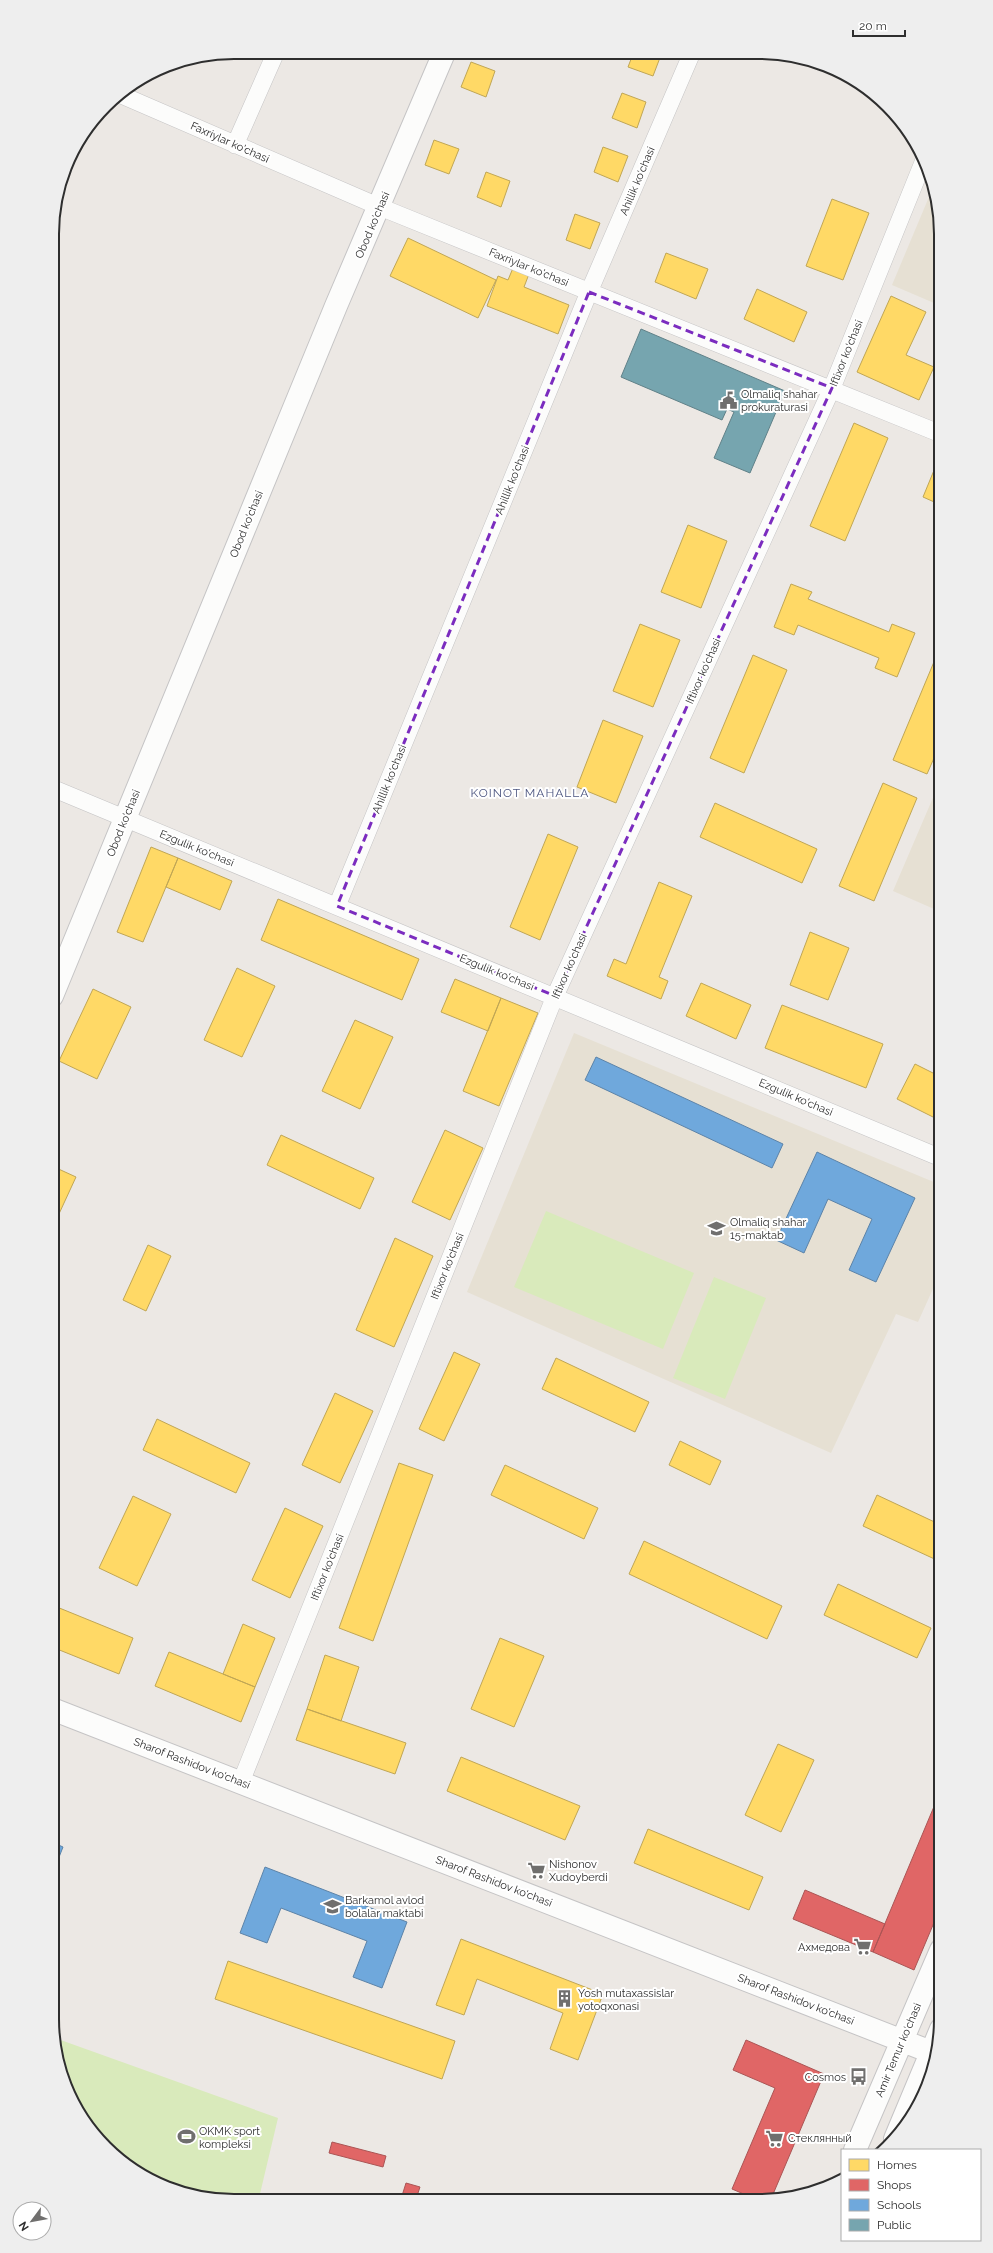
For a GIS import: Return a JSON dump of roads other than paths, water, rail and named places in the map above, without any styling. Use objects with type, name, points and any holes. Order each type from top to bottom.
[{"type":"main road","name":"Obod ko'chasi","points":[[59,979],[336,306],[380,208],[442,59]]},
{"type":"main road","name":"Sharof Rashidov ko'chasi","points":[[59,1712],[931,2052]]},
{"type":"main road","name":"Amir Temur ko'chasi","points":[[855,2149],[934,1966]]},
{"type":"main road","points":[[906,2115],[928,2065]]},
{"type":"street","points":[[235,145],[273,59]]},
{"type":"street","name":"Ahillik ko'chasi","points":[[337,906],[590,292],[689,59]]},
{"type":"street","name":"Faxriylar ko'chasi","points":[[125,97],[380,208],[832,388],[934,431]]},
{"type":"street","name":"Iftixor ko'chasi","points":[[241,1782],[555,996],[832,388],[921,167]]},
{"type":"street","name":"Ezgulik ko'chasi","points":[[59,791],[555,996],[934,1155]]},
{"type":"place","name":"Olmaliq shahar prokuraturasi","points":[[728,400]]},
{"type":"place","name":"Olmaliq shahar 15-maktab","points":[[717,1228]]},
{"type":"place","name":"Nishonov Xudoyberdi","points":[[536,1870]]},
{"type":"place","name":"Barkamol avlod bolalar maktabi","points":[[332,1906]]},
{"type":"place","name":"Ахмедова","points":[[863,1947]]},
{"type":"place","name":"Yosh mutaxassislar yotoqxonasi","points":[[565,1999]]},
{"type":"place","name":"Cosmos","points":[[859,2077]]},
{"type":"place","name":"OKMK sport kompleksi","points":[[186,2137]]},
{"type":"place","name":"Стеклянный","points":[[775,2138]]},
{"type":"district","name":"KOINOT MAHALLA","points":[[530,793]]}]
